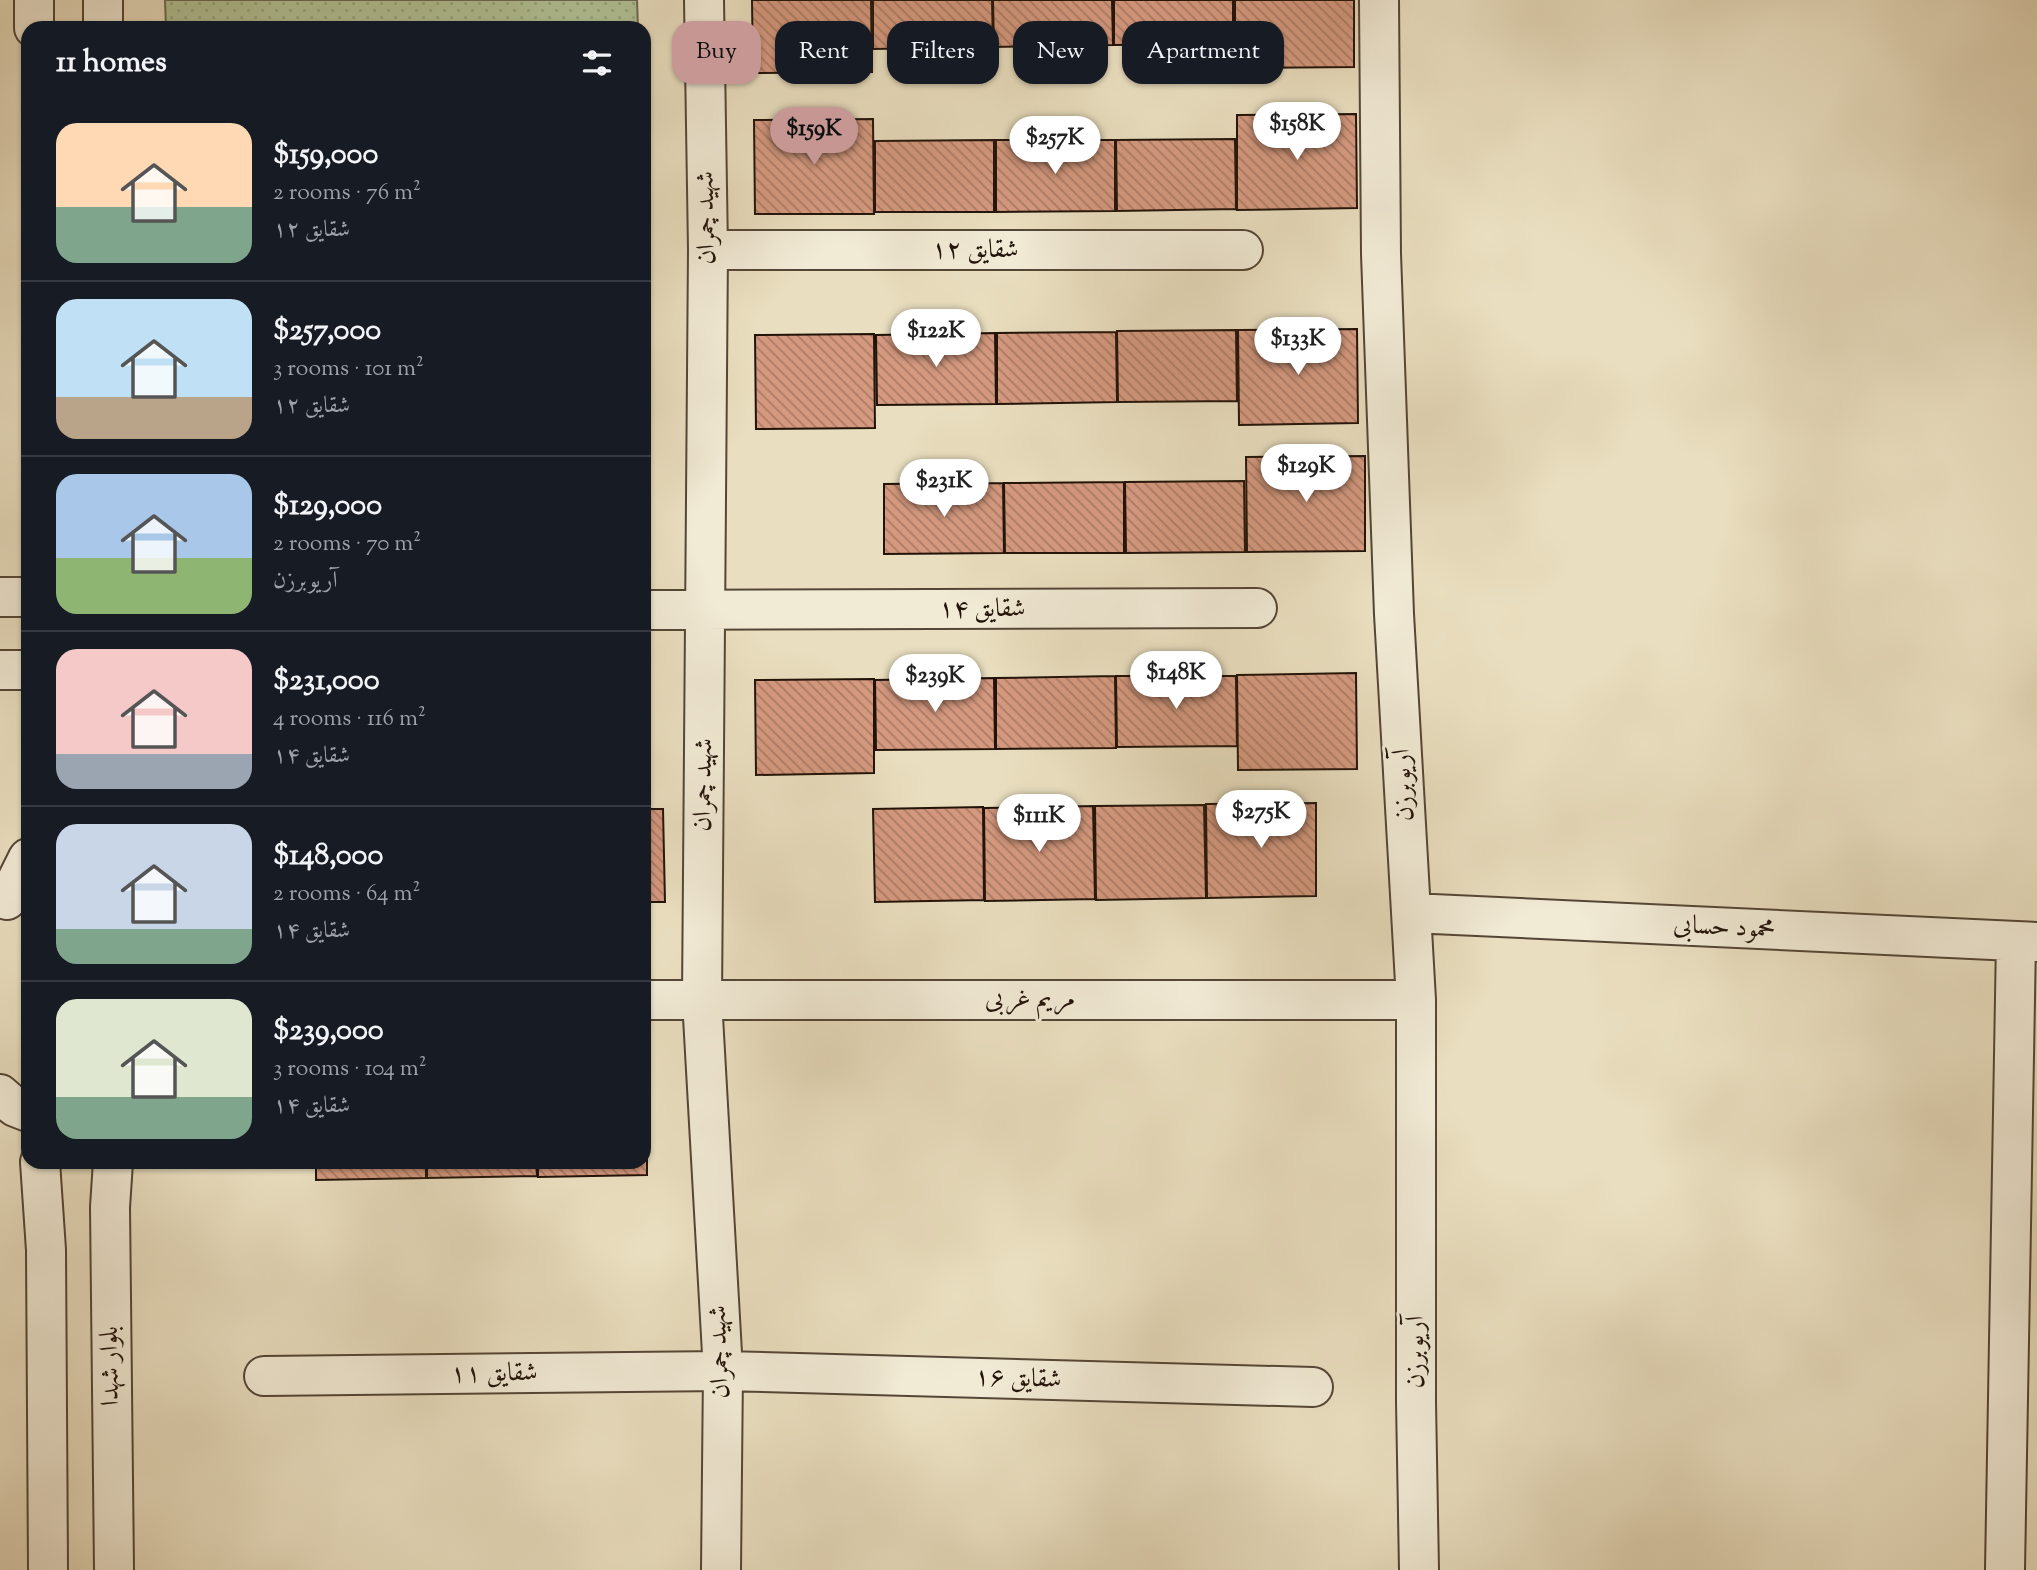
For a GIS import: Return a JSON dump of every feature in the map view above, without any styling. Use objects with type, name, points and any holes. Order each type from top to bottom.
[{"type":"street","points":[[34,0],[34,21]]},
{"type":"street","points":[[103,0],[103,21]]},
{"type":"street","name":"شهید چمران","points":[[704,0],[708,250],[702,999],[723,1371],[721,1570]]},
{"type":"street","name":"آریوبرزن","points":[[1379,0],[1381,254],[1394,614],[1416,1000],[1416,1402],[1419,1570]]},
{"type":"street","name":"شقایق ۱۲","points":[[708,250],[1243,250]]},
{"type":"street","points":[[0,597],[21,597]]},
{"type":"street","name":"شقایق ۱۴","points":[[651,610],[1257,608]]},
{"type":"street","points":[[0,670],[21,670]]},
{"type":"street","points":[[12,899],[21,876]]},
{"type":"street","name":"محمود حسابی","points":[[1411,913],[2026,942]]},
{"type":"street","points":[[2005,1570],[2026,942]]},
{"type":"street","name":"مریم غربی","points":[[651,1000],[1416,1000]]},
{"type":"street","points":[[40,1169],[46,1250],[48,1570]]},
{"type":"street","name":"بلوار شهدا","points":[[113,1169],[110,1207],[114,1570]]},
{"type":"street","name":"شقایق ۱۱","points":[[264,1376],[723,1371]]},
{"type":"street","name":"شقایق ۱۶","points":[[723,1371],[1313,1387]]},
{"type":"green space","points":[[165,0],[637,0],[638,21],[166,21]]},
{"type":"building","points":[[752,0],[871,0],[871,21],[775,21],[775,73],[761,73],[761,21],[752,21]]},
{"type":"building","points":[[873,0],[992,0],[992,21],[887,21],[887,49],[873,49]]},
{"type":"building","points":[[993,0],[1112,0],[1113,45],[1108,45],[1108,21],[1013,21],[1013,47],[999,47],[999,21],[993,21]]},
{"type":"building","points":[[1114,0],[1233,0],[1233,21],[1122,21],[1122,45],[1114,45]]},
{"type":"building","points":[[1235,0],[1354,0],[1354,67],[1284,68],[1284,21],[1235,21]]},
{"type":"building","points":[[1356,114],[1357,208],[1237,210],[1237,115]]},
{"type":"building","points":[[873,119],[874,214],[755,214],[754,120]]},
{"type":"building","points":[[1235,139],[1236,209],[1117,211],[1116,140]]},
{"type":"building","points":[[994,140],[994,212],[875,212],[875,141]]},
{"type":"building","points":[[996,140],[1115,140],[1115,211],[996,212]]},
{"type":"building","points":[[1357,329],[1358,423],[1239,425],[1238,330]]},
{"type":"building","points":[[1236,330],[1237,401],[1118,402],[1117,331]]},
{"type":"building","points":[[1116,332],[1117,402],[997,404],[997,333]]},
{"type":"building","points":[[995,333],[996,404],[877,405],[876,335]]},
{"type":"building","points":[[874,334],[875,428],[756,429],[755,335]]},
{"type":"building","points":[[1365,456],[1365,551],[1247,552],[1246,457]]},
{"type":"building","points":[[1244,481],[1245,552],[1126,553],[1125,482]]},
{"type":"building","points":[[1124,482],[1124,553],[1005,553],[1004,483]]},
{"type":"building","points":[[1003,483],[1004,553],[884,554],[884,484]]},
{"type":"building","points":[[1356,673],[1357,769],[1238,770],[1237,675]]},
{"type":"building","points":[[1115,676],[1116,748],[996,749],[996,678]]},
{"type":"building","points":[[1116,676],[1236,676],[1237,746],[1117,747]]},
{"type":"building","points":[[994,678],[995,749],[876,750],[875,680]]},
{"type":"building","points":[[874,679],[874,773],[756,775],[755,680]]},
{"type":"building","points":[[1316,803],[1316,896],[1207,898],[1206,804]]},
{"type":"building","points":[[1204,805],[1206,898],[1096,900],[1095,806]]},
{"type":"building","points":[[1093,806],[1095,899],[985,901],[984,808]]},
{"type":"building","points":[[983,807],[984,900],[875,902],[873,809]]},
{"type":"building","points":[[651,809],[663,809],[665,902],[651,902]]},
{"type":"building","points":[[316,1169],[426,1169],[426,1178],[316,1180]]},
{"type":"building","points":[[427,1169],[536,1169],[537,1176],[427,1178]]},
{"type":"building","points":[[538,1169],[647,1169],[647,1175],[538,1177]]}]
